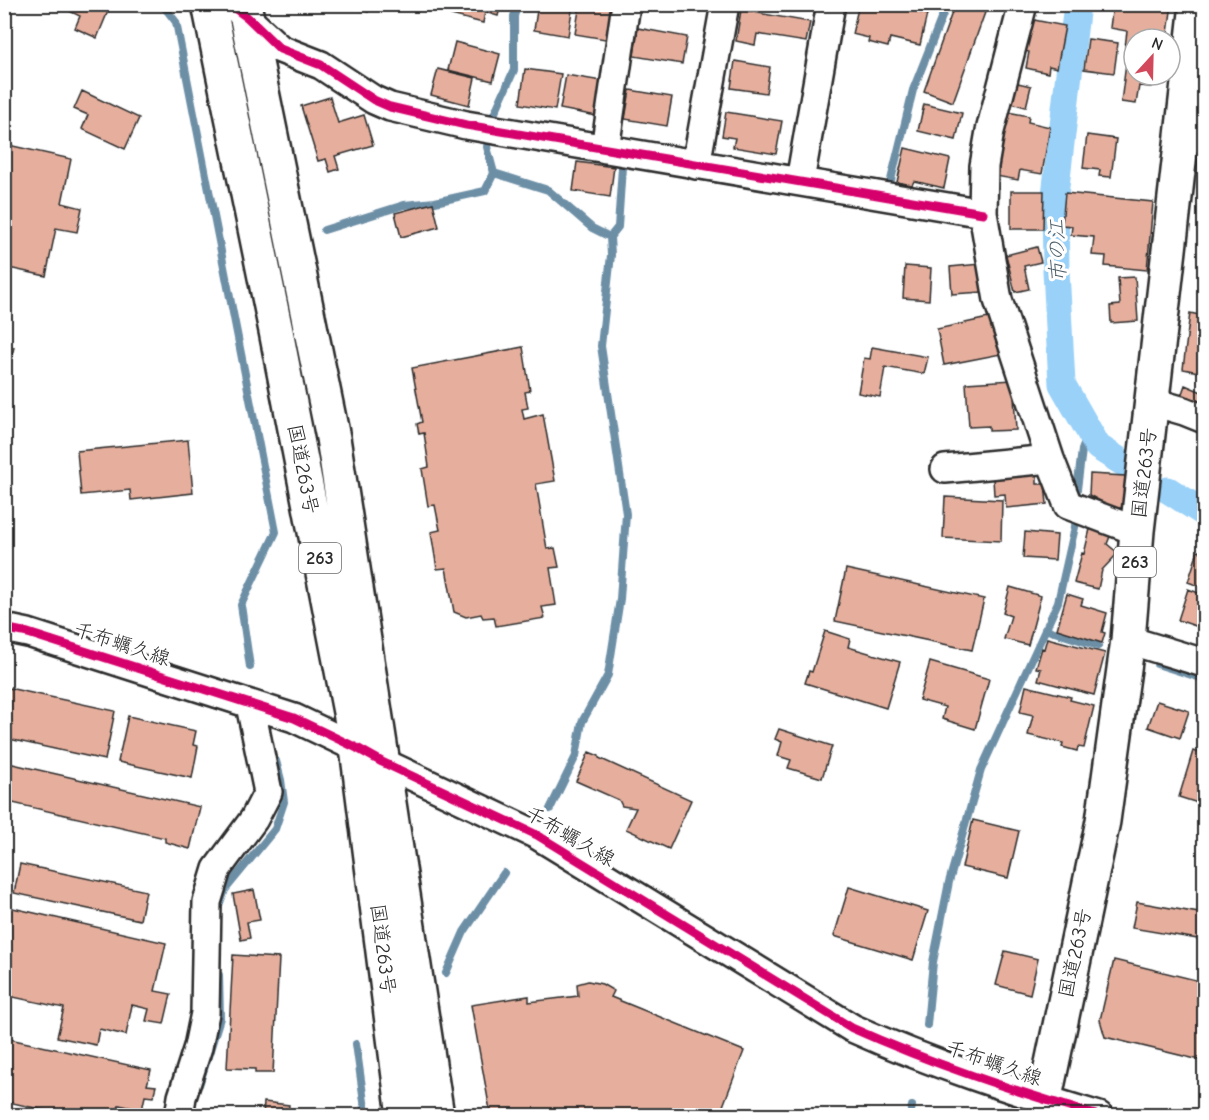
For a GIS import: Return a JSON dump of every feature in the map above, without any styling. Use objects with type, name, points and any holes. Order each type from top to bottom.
[{"type":"highway","name":"国道263号","points":[[209,4],[276,331],[370,755],[437,1116]]},
{"type":"highway","name":"国道263号","points":[[1043,1108],[1102,821],[1128,640],[1137,531],[1153,402],[1194,137],[1197,4]]},
{"type":"highway","name":"国道263号","points":[[240,8],[333,438],[370,755],[405,1116]]},
{"type":"street","points":[[605,149],[626,4]]},
{"type":"street","points":[[696,165],[725,4]]},
{"type":"street","points":[[800,181],[831,4]]},
{"type":"street","points":[[1023,4],[990,130],[984,166],[983,213],[998,300],[1050,459],[1077,509],[1137,531]]},
{"type":"street","points":[[240,8],[280,49],[321,65],[374,100],[390,107],[466,125],[983,213]]},
{"type":"street","points":[[1153,402],[1204,419]]},
{"type":"street","points":[[945,470],[1050,459]]},
{"type":"street","name":"千布蠣久線","points":[[4,628],[28,633],[294,718],[537,835],[852,1028],[1043,1108],[1099,1116]]},
{"type":"street","points":[[1128,640],[1204,663]]},
{"type":"street","points":[[179,1116],[205,1013],[207,902],[217,868],[254,819],[268,792],[250,705]]},
{"type":"building","points":[[55,4],[111,4],[97,38],[75,28],[80,16]]},
{"type":"building","points":[[346,4],[371,4],[368,12]]},
{"type":"building","points":[[454,4],[501,4],[498,16],[485,12],[483,23],[451,15]]},
{"type":"building","points":[[538,4],[573,4],[568,36],[534,30]]},
{"type":"building","points":[[580,4],[617,6],[611,40],[575,34]]},
{"type":"building","points":[[642,4],[681,4],[680,12]]},
{"type":"building","points":[[859,4],[897,4],[896,7],[927,14],[920,45],[890,38],[888,47],[868,42],[869,38],[852,34]]},
{"type":"building","points":[[955,4],[988,4],[953,102],[924,91]]},
{"type":"building","points":[[1113,4],[1172,4],[1169,27],[1122,27],[1122,30],[1110,28]]},
{"type":"building","points":[[741,10],[810,22],[806,42],[757,34],[755,45],[736,41]]},
{"type":"building","points":[[1029,19],[1065,26],[1057,68],[1049,66],[1048,73],[1026,68],[1029,52],[1024,51]]},
{"type":"building","points":[[638,28],[687,37],[682,64],[634,56]]},
{"type":"building","points":[[1088,39],[1118,43],[1114,73],[1084,69]]},
{"type":"building","points":[[455,42],[500,54],[493,81],[448,70]]},
{"type":"building","points":[[735,61],[770,67],[766,93],[731,88]]},
{"type":"building","points":[[438,69],[475,78],[469,105],[431,95]]},
{"type":"building","points":[[525,69],[561,74],[555,110],[520,104]]},
{"type":"building","points":[[566,75],[602,81],[597,116],[560,109]]},
{"type":"building","points":[[1009,81],[1031,86],[1026,107],[1004,101]]},
{"type":"building","points":[[1123,87],[1139,87],[1136,104],[1121,102]]},
{"type":"building","points":[[630,90],[672,97],[667,126],[625,119]]},
{"type":"building","points":[[82,91],[139,118],[125,149],[82,129],[88,115],[74,109]]},
{"type":"building","points":[[330,97],[338,123],[364,115],[373,145],[335,156],[339,169],[330,172],[326,159],[318,161],[301,106]]},
{"type":"building","points":[[924,104],[962,113],[956,140],[918,131]]},
{"type":"building","points":[[1002,111],[1029,116],[1028,122],[1050,127],[1042,174],[1020,170],[1018,180],[990,175]]},
{"type":"building","points":[[726,112],[782,121],[776,154],[733,147],[735,138],[722,136]]},
{"type":"building","points":[[1087,135],[1116,139],[1111,177],[1099,176],[1100,170],[1083,168]]},
{"type":"building","points":[[4,144],[71,159],[62,203],[82,208],[77,232],[56,228],[46,276],[4,267]]},
{"type":"building","points":[[905,148],[950,159],[944,188],[914,181],[912,185],[897,182]]},
{"type":"building","points":[[577,162],[614,167],[610,197],[573,191]]},
{"type":"building","points":[[1011,191],[1044,191],[1043,229],[1011,229]]},
{"type":"building","points":[[1065,193],[1153,202],[1147,270],[1105,266],[1106,256],[1092,255],[1094,237],[1071,235],[1072,226],[1062,225]]},
{"type":"building","points":[[433,203],[439,227],[401,237],[395,213]]},
{"type":"building","points":[[1037,247],[1041,262],[1024,266],[1029,289],[1015,292],[1006,255]]},
{"type":"building","points":[[980,264],[983,292],[952,294],[950,267]]},
{"type":"building","points":[[905,266],[931,268],[929,300],[903,298]]},
{"type":"building","points":[[1135,277],[1138,321],[1111,323],[1110,306],[1120,305],[1118,278]]},
{"type":"building","points":[[1190,313],[1204,316],[1204,373],[1183,369]]},
{"type":"building","points":[[993,317],[1001,354],[944,365],[937,329]]},
{"type":"building","points":[[4,345],[14,347],[4,390]]},
{"type":"building","points":[[523,347],[530,391],[525,392],[528,408],[522,409],[524,419],[543,414],[555,481],[536,484],[547,549],[555,548],[559,567],[550,568],[556,605],[542,607],[545,618],[496,626],[494,617],[483,618],[481,614],[466,617],[454,612],[446,568],[437,569],[431,532],[440,530],[435,505],[428,506],[422,469],[429,467],[424,433],[419,434],[417,424],[422,422],[412,368]]},
{"type":"building","points":[[872,347],[928,357],[924,374],[885,367],[880,397],[858,393],[864,358],[870,359]]},
{"type":"building","points":[[1013,380],[1016,430],[989,431],[989,426],[969,427],[966,383]]},
{"type":"building","points":[[1185,385],[1204,393],[1204,409],[1180,399]]},
{"type":"building","points":[[188,440],[193,493],[131,500],[130,490],[81,495],[77,451]]},
{"type":"building","points":[[1090,474],[1125,476],[1124,508],[1113,508],[1089,495]]},
{"type":"building","points":[[1037,475],[1037,484],[1045,484],[1047,504],[1006,508],[1005,494],[994,495],[993,479]]},
{"type":"building","points":[[945,497],[1002,500],[1001,541],[943,538]]},
{"type":"building","points":[[1090,529],[1111,534],[1107,544],[1118,553],[1102,570],[1098,589],[1074,583]]},
{"type":"building","points":[[1025,532],[1057,535],[1055,560],[1023,558]]},
{"type":"building","points":[[1198,551],[1204,553],[1204,588],[1188,582]]},
{"type":"building","points":[[846,569],[984,599],[972,650],[835,621]]},
{"type":"building","points":[[1010,587],[1041,596],[1028,645],[1004,639],[1011,616],[1003,613]]},
{"type":"building","points":[[1188,589],[1204,595],[1204,629],[1178,620]]},
{"type":"building","points":[[1067,594],[1083,599],[1081,605],[1107,613],[1102,632],[1105,633],[1102,643],[1057,629]]},
{"type":"building","points":[[825,631],[850,639],[848,647],[900,662],[886,708],[805,683],[809,671],[812,672]]},
{"type":"building","points":[[1047,638],[1105,653],[1094,695],[1038,680],[1041,669],[1036,668]]},
{"type":"building","points":[[930,662],[989,679],[975,729],[942,719],[945,707],[919,700]]},
{"type":"building","points":[[1026,686],[1071,697],[1070,700],[1094,706],[1084,748],[1078,747],[1077,751],[1062,747],[1063,743],[1028,735],[1033,715],[1020,712]]},
{"type":"building","points":[[4,687],[115,711],[105,760],[4,738]]},
{"type":"building","points":[[1157,701],[1189,711],[1180,738],[1148,727]]},
{"type":"building","points":[[128,716],[196,731],[193,745],[198,746],[192,778],[118,762]]},
{"type":"building","points":[[779,729],[832,746],[822,778],[788,768],[791,760],[778,756],[782,742],[775,739]]},
{"type":"building","points":[[1193,751],[1204,754],[1204,805],[1179,797]]},
{"type":"building","points":[[589,752],[691,800],[669,849],[626,829],[636,808],[622,806],[619,800],[576,781]]},
{"type":"building","points":[[4,762],[200,807],[190,849],[165,842],[165,838],[4,801]]},
{"type":"building","points":[[973,820],[1019,831],[1008,878],[962,867]]},
{"type":"building","points":[[20,864],[146,891],[140,920],[14,893]]},
{"type":"building","points":[[849,887],[928,911],[913,960],[834,936]]},
{"type":"building","points":[[254,890],[260,920],[247,922],[250,938],[241,940],[233,894]]},
{"type":"building","points":[[1137,902],[1204,914],[1204,940],[1132,928]]},
{"type":"building","points":[[4,906],[166,943],[155,991],[171,994],[164,1024],[146,1021],[149,1009],[132,1005],[126,1035],[99,1029],[96,1045],[57,1037],[64,1008],[4,995]]},
{"type":"building","points":[[1005,951],[1038,959],[1030,994],[996,985]]},
{"type":"building","points":[[233,955],[279,958],[273,1073],[255,1073],[255,1069],[227,1068]]},
{"type":"building","points":[[1114,960],[1204,982],[1204,1061],[1105,1037],[1100,1020]]},
{"type":"building","points":[[588,981],[602,984],[614,991],[611,997],[744,1051],[723,1106],[725,1116],[491,1116],[471,1005],[529,996],[529,1002],[578,996],[577,984]]},
{"type":"building","points":[[5,1038],[151,1070],[147,1085],[156,1086],[153,1097],[145,1096],[142,1110],[119,1105],[116,1116],[70,1116],[4,1101]]},
{"type":"building","points":[[264,1102],[289,1105],[288,1116],[263,1116]]},
{"type":"waterway","points":[[162,4],[176,22],[276,532],[241,605],[250,667]]},
{"type":"waterway","points":[[518,4],[514,16],[514,70],[492,119],[487,147],[494,173],[548,190],[592,228],[610,237]]},
{"type":"waterway","points":[[890,184],[913,90],[947,4]]},
{"type":"waterway","name":"市の江","points":[[1077,4],[1055,195],[1062,384],[1098,447],[1133,469]]},
{"type":"waterway","points":[[550,809],[576,756],[582,722],[608,675],[620,599],[626,514],[601,346],[611,255],[610,237],[618,227],[622,167]]},
{"type":"waterway","points":[[324,230],[404,205],[435,202],[485,191],[494,173]]},
{"type":"waterway","points":[[1076,497],[1082,450],[1089,432]]},
{"type":"waterway","name":"市の江","points":[[1168,490],[1204,513]]},
{"type":"waterway","points":[[927,1025],[933,962],[949,882],[981,770],[1058,602],[1075,527],[1076,512]]},
{"type":"waterway","points":[[1045,629],[1098,646]]},
{"type":"waterway","points":[[1157,664],[1204,679]]},
{"type":"waterway","points":[[219,906],[225,890],[275,829],[284,802],[276,761]]},
{"type":"waterway","points":[[446,973],[464,932],[504,873]]},
{"type":"waterway","points":[[199,1085],[220,1018],[219,975]]},
{"type":"waterway","points":[[356,1044],[366,1116]]},
{"type":"waterway","points":[[910,1116],[912,1106]]},
{"type":"cycle path","points":[[229,4],[247,17],[280,49],[321,65],[374,100],[390,107],[466,125],[983,213]]},
{"type":"cycle path","points":[[4,628],[28,633],[294,718],[537,835],[852,1028],[974,1076],[1099,1116]]}]
